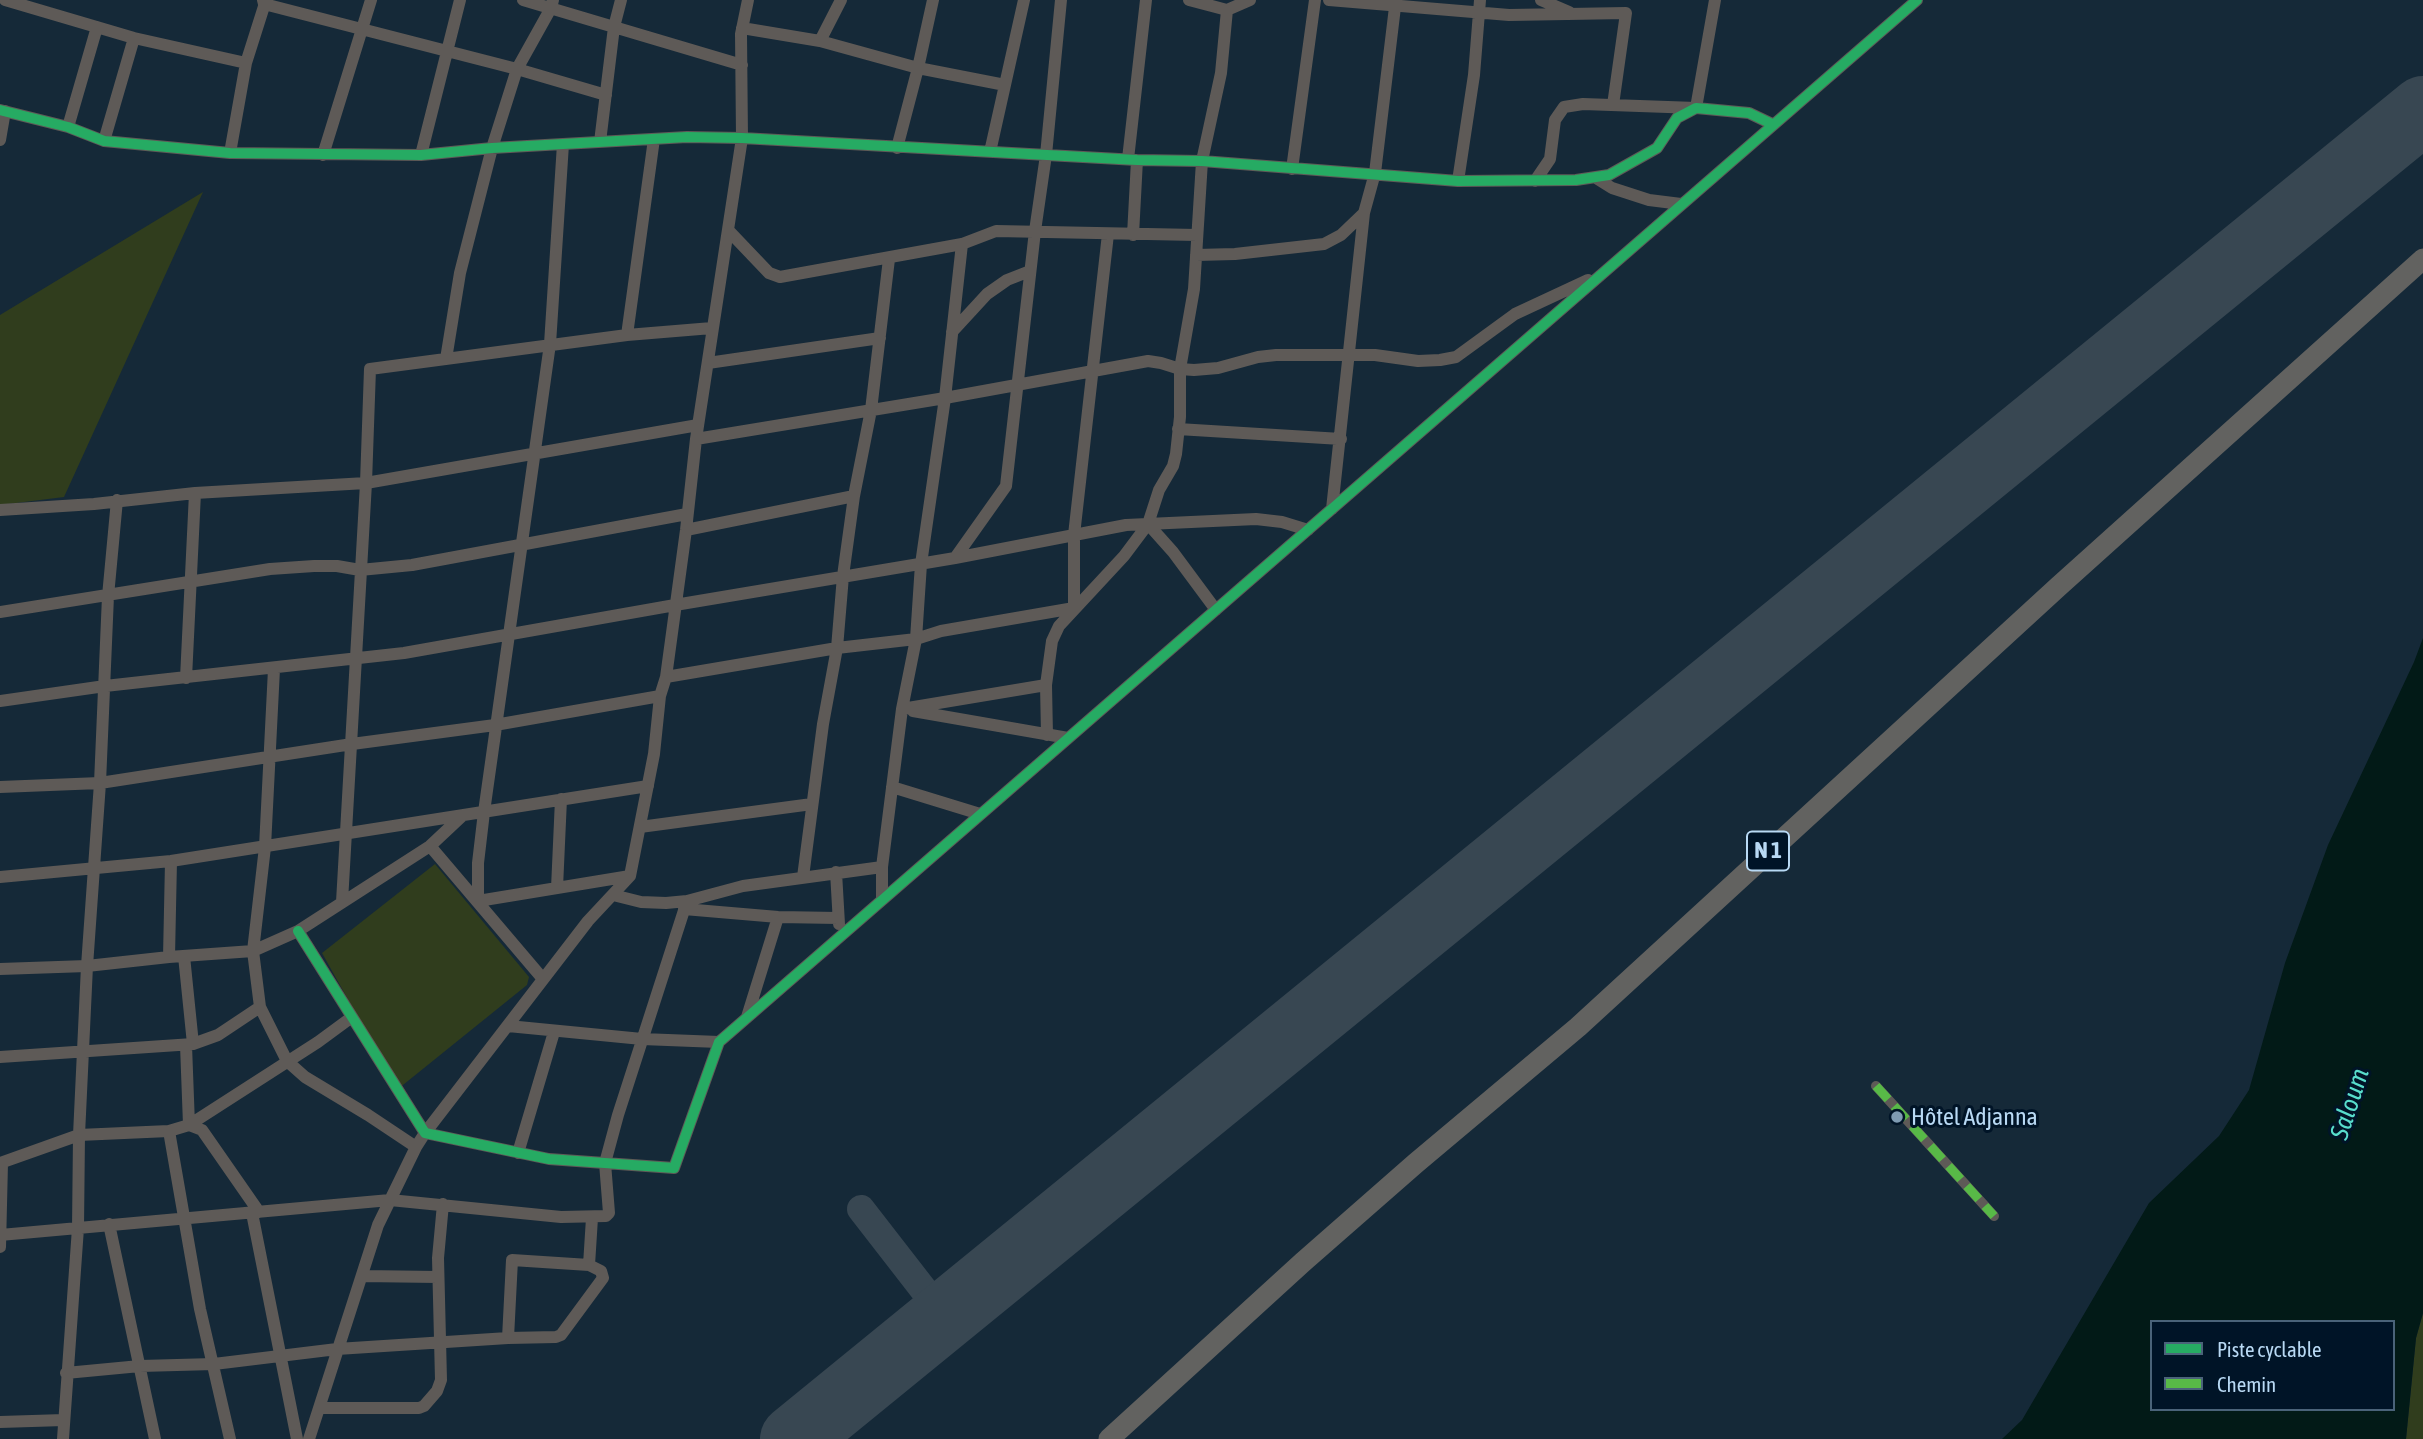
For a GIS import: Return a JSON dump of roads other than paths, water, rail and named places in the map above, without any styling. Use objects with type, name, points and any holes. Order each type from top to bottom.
[{"type":"highway","name":"N 1","points":[[1109,1439],[1416,1163],[1578,1027],[2049,596],[2423,259]]},
{"type":"street","points":[[5,0],[134,38],[246,63]]},
{"type":"street","points":[[323,155],[371,0]]},
{"type":"street","points":[[421,155],[460,0]]},
{"type":"street","points":[[523,0],[552,4],[614,27],[742,65]]},
{"type":"street","points":[[600,142],[614,27],[621,0]]},
{"type":"street","points":[[309,1439],[378,1224],[416,1147],[588,921],[630,876],[654,754],[660,696],[666,677],[695,439],[742,138],[742,28],[748,0]]},
{"type":"street","points":[[820,41],[841,0]]},
{"type":"street","points":[[897,148],[933,0]]},
{"type":"street","points":[[989,152],[1024,0]]},
{"type":"street","points":[[955,558],[1006,486],[1046,155],[1061,0]]},
{"type":"street","points":[[1133,235],[1133,160],[1146,0]]},
{"type":"street","points":[[1189,0],[1227,10],[1250,0]]},
{"type":"street","points":[[1292,169],[1315,0]]},
{"type":"street","points":[[1329,0],[1426,9],[1480,7],[1574,14],[1628,7],[1613,105]]},
{"type":"street","points":[[1426,9],[1443,0]]},
{"type":"street","points":[[1541,0],[1574,14]]},
{"type":"street","points":[[1696,108],[1715,0]]},
{"type":"street","points":[[299,931],[425,1133],[549,1158],[674,1168],[719,1042],[1917,0]]},
{"type":"street","points":[[230,153],[246,63],[265,1],[361,30],[517,69],[606,95]]},
{"type":"street","points":[[446,359],[460,273],[492,148],[517,69],[552,4]]},
{"type":"street","points":[[1332,509],[1364,213],[1375,173],[1387,4]]},
{"type":"street","points":[[1458,181],[1474,75],[1480,7]]},
{"type":"street","points":[[1047,735],[1046,685],[1052,641],[1059,626],[1124,556],[1148,524],[1159,490],[1174,463],[1180,369],[1190,322],[1202,160],[1221,73],[1227,10]]},
{"type":"street","points":[[68,127],[97,27]]},
{"type":"street","points":[[742,28],[820,41],[918,68],[1005,85]]},
{"type":"street","points":[[104,141],[134,38]]},
{"type":"street","points":[[1535,181],[1550,159],[1555,120],[1564,107],[1583,104],[1696,108],[1749,113],[1772,124]]},
{"type":"street","points":[[0,141],[3,110],[68,127],[104,141],[230,153],[421,155],[492,148],[654,139],[742,138],[1133,160],[1202,160],[1458,181],[1535,181],[1609,175],[1657,148],[1677,118],[1696,108]]},
{"type":"street","points":[[627,334],[654,139]]},
{"type":"street","points":[[478,901],[478,863],[495,725],[550,344],[563,144]]},
{"type":"street","points":[[1596,178],[1612,188],[1649,200],[1681,204]]},
{"type":"street","points":[[1196,254],[1235,254],[1324,244],[1341,235],[1364,213]]},
{"type":"street","points":[[728,230],[774,276],[780,277],[962,244],[993,231],[1197,235]]},
{"type":"street","points":[[1074,608],[1074,535],[1108,234]]},
{"type":"street","points":[[882,898],[882,867],[902,709],[916,639],[921,564],[945,398],[962,244]]},
{"type":"street","points":[[803,877],[811,804],[837,648],[854,496],[871,410],[889,258]]},
{"type":"street","points":[[952,333],[987,294],[1007,280],[1030,271]]},
{"type":"street","points":[[695,439],[1148,361],[1180,369],[1218,368],[1276,355],[1375,355],[1418,361],[1455,357],[1515,314],[1602,274]]},
{"type":"street","points":[[342,902],[370,369],[627,334],[712,328]]},
{"type":"street","points":[[708,363],[880,338]]},
{"type":"street","points":[[0,510],[94,504],[195,493],[366,483],[698,425]]},
{"type":"street","points":[[1178,429],[1341,439]]},
{"type":"street","points":[[186,678],[195,493]]},
{"type":"street","points":[[686,530],[854,496]]},
{"type":"street","points":[[62,1439],[78,1228],[79,1135],[87,966],[100,783],[108,596],[117,500]]},
{"type":"street","points":[[0,612],[270,569],[337,566],[360,570],[412,565],[687,514]]},
{"type":"street","points":[[0,701],[404,653],[955,558],[1104,528],[1256,519],[1282,522],[1308,530]]},
{"type":"street","points":[[1148,524],[1173,552],[1216,610]]},
{"type":"street","points":[[666,677],[837,648],[916,639],[941,631],[1074,608]]},
{"type":"street","points":[[274,669],[265,848],[253,951],[260,1007],[287,1061],[305,1077],[416,1147]]},
{"type":"street","points":[[902,709],[1046,685]]},
{"type":"street","points":[[0,787],[100,783],[495,725],[660,696]]},
{"type":"street","points":[[902,709],[1068,738]]},
{"type":"street","points":[[0,877],[94,870],[265,848],[648,786]]},
{"type":"street","points":[[892,787],[980,814]]},
{"type":"street","points":[[557,888],[561,799]]},
{"type":"street","points":[[640,827],[811,804]]},
{"type":"street","points":[[0,969],[87,966],[253,951],[299,931],[430,846],[462,816]]},
{"type":"street","points":[[430,846],[543,979]]},
{"type":"street","points":[[169,957],[171,861]]},
{"type":"street","points":[[686,905],[743,886],[882,867]]},
{"type":"street","points":[[836,872],[839,937]]},
{"type":"street","points":[[478,901],[630,876]]},
{"type":"street","points":[[613,895],[641,902],[778,916],[838,918]]},
{"type":"street","points":[[352,1017],[189,1125],[169,1131],[79,1135],[1,1163],[0,1239],[110,1224],[390,1200],[541,1216],[606,1216],[609,1213],[605,1163],[686,905]]},
{"type":"street","points":[[747,1017],[778,916]]},
{"type":"street","points":[[184,956],[189,1044],[189,1125]]},
{"type":"street","points":[[0,1058],[189,1044],[218,1035],[260,1007]]},
{"type":"street","points":[[508,1027],[642,1039],[719,1042]]},
{"type":"street","points":[[518,1153],[554,1032]]},
{"type":"street","points":[[1876,1086],[1994,1216]]},
{"type":"street","points":[[189,1125],[202,1130],[256,1213],[297,1439]]},
{"type":"street","points":[[169,1131],[200,1309],[230,1439]]},
{"type":"street","points":[[319,1408],[414,1408],[424,1406],[440,1386],[439,1277],[443,1204]]},
{"type":"street","points":[[589,1265],[592,1218]]},
{"type":"street","points":[[110,1224],[155,1439]]},
{"type":"street","points":[[66,1373],[140,1366],[214,1364],[337,1349],[561,1335],[603,1278],[601,1271],[589,1265],[512,1260],[508,1338]]},
{"type":"street","points":[[362,1276],[439,1277]]},
{"type":"street","points":[[0,1422],[64,1420]]},
{"type":"water","name":"Saloum","points":[[2423,638],[2423,1313],[2416,1338],[2406,1439],[2002,1439],[2022,1420],[2149,1203],[2219,1136],[2249,1090],[2285,963],[2328,845]]},
{"type":"place","name":"Hôtel Adjanna","points":[[1897,1117]]}]
